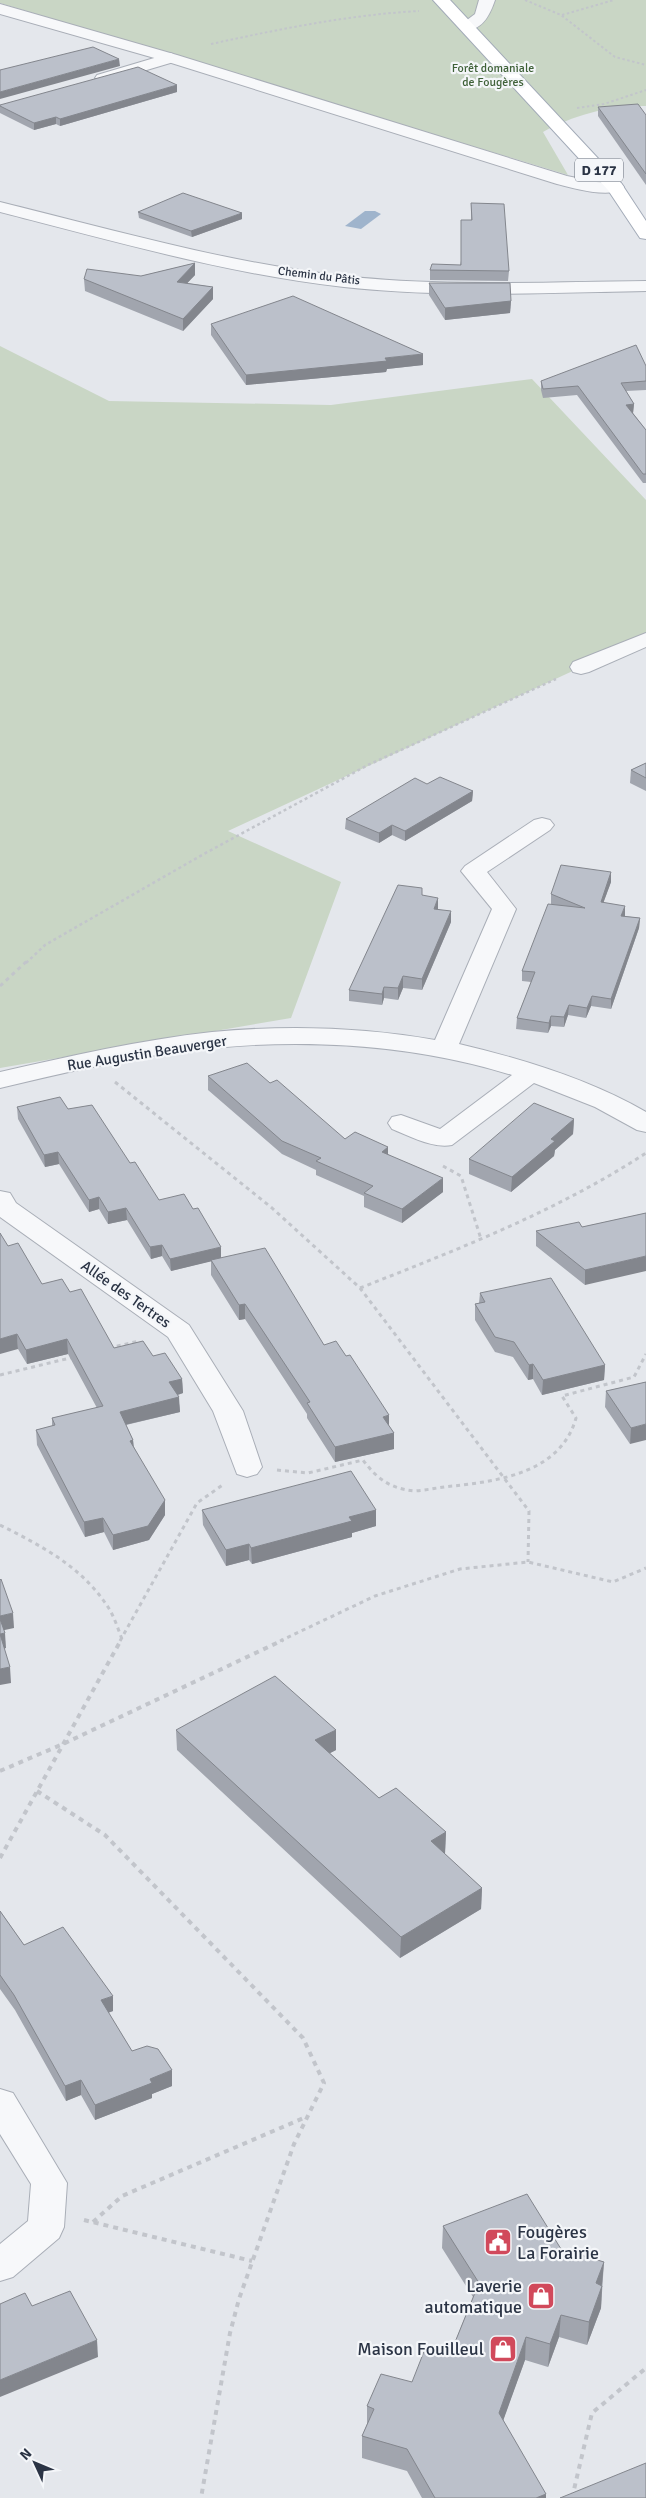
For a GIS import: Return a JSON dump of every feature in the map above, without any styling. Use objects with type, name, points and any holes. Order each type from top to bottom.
[{"type":"main road","name":"D 177","points":[[445,4],[615,187],[646,234]]},
{"type":"street","points":[[467,26],[482,16],[487,0]]},
{"type":"street","points":[[0,10],[172,58],[563,180],[596,187],[615,187]]},
{"type":"street","points":[[86,82],[172,58]]},
{"type":"street","name":"Chemin du Pâtis","points":[[0,208],[234,264],[304,276],[402,286],[481,289],[646,286]]},
{"type":"street","points":[[581,667],[646,639]]},
{"type":"street","points":[[444,1048],[504,909],[473,871],[542,825]]},
{"type":"street","name":"Rue Augustin Beauverger","points":[[0,1080],[87,1060],[205,1040],[320,1035],[381,1039],[480,1055],[532,1072],[629,1112],[646,1124]]},
{"type":"street","points":[[401,1123],[443,1139],[532,1072]]},
{"type":"street","name":"Allée des Tertres","points":[[2,1205],[179,1331],[228,1411],[247,1467]]},
{"type":"street","points":[[0,2103],[49,2183],[46,2227],[0,2266]]},
{"type":"path","points":[[525,0],[561,15],[615,57],[646,65]]},
{"type":"path","points":[[561,15],[614,0]]},
{"type":"path","points":[[172,58],[221,40],[300,25],[445,4]]},
{"type":"path","points":[[546,112],[604,104],[646,90]]},
{"type":"path","points":[[0,986],[45,944],[202,855],[368,766],[581,667]]},
{"type":"path","points":[[87,1060],[272,1208],[360,1288],[529,1511],[528,1562]]},
{"type":"path","points":[[443,1139],[433,1161],[461,1176],[481,1239]]},
{"type":"path","points":[[360,1288],[481,1239],[581,1193],[646,1153]]},
{"type":"path","points":[[104,1350],[179,1331]]},
{"type":"path","points":[[0,1858],[197,1503],[247,1467],[308,1473],[363,1460],[378,1480],[395,1488],[420,1491],[503,1479],[544,1461],[563,1444],[575,1428],[576,1418],[562,1396],[634,1377],[646,1354]]},
{"type":"path","points":[[0,1376],[75,1357]]},
{"type":"path","points":[[0,1525],[40,1545],[77,1570],[109,1608],[122,1639]]},
{"type":"path","points":[[0,1771],[63,1744],[375,1596],[460,1569],[528,1562],[613,1582],[646,1568]]},
{"type":"path","points":[[37,1791],[105,1835],[303,2038],[324,2083],[294,2144],[252,2261],[230,2333],[201,2498]]},
{"type":"path","points":[[93,2222],[122,2196],[307,2117]]},
{"type":"path","points":[[48,2210],[252,2261]]},
{"type":"path","points":[[572,2498],[592,2413],[646,2368]]},
{"type":"green space","name":"Forêt domaniale de Fougères","points":[[0,0],[646,0],[646,106],[619,107],[593,112],[543,132],[568,175],[0,3]]},
{"type":"green space","points":[[0,346],[109,401],[331,405],[532,379],[646,500],[646,637],[228,831],[341,882],[291,1018],[0,1068]]},
{"type":"water","points":[[365,211],[375,211],[381,214],[361,229],[345,226]]},
{"type":"building","points":[[93,47],[119,59],[0,92],[0,70]]},
{"type":"building","points":[[138,67],[177,85],[60,119],[56,117],[34,123],[0,106],[0,105]]},
{"type":"building","points":[[638,104],[646,115],[646,174],[598,107]]},
{"type":"building","points":[[183,193],[242,213],[191,231],[138,212]]},
{"type":"building","points":[[471,203],[504,204],[509,271],[430,270],[432,264],[461,265],[461,220],[472,220]]},
{"type":"building","points":[[195,263],[177,282],[213,287],[183,319],[84,279],[87,269],[141,276]]},
{"type":"building","points":[[429,283],[510,283],[511,301],[445,308]]},
{"type":"building","points":[[293,296],[423,354],[385,358],[387,361],[246,375],[211,324]]},
{"type":"building","points":[[636,345],[646,366],[646,381],[621,383],[634,404],[626,405],[646,430],[646,474],[643,474],[578,386],[543,389],[541,381]]},
{"type":"building","points":[[646,763],[646,778],[631,770]]},
{"type":"building","points":[[440,777],[473,791],[405,831],[392,825],[379,833],[346,819],[415,778],[427,784]]},
{"type":"building","points":[[561,865],[611,872],[601,902],[625,906],[621,916],[640,918],[611,999],[592,996],[587,1008],[569,1005],[564,1017],[551,1016],[549,1023],[517,1018],[535,972],[522,971],[548,904],[585,908],[551,894]]},
{"type":"building","points":[[398,885],[422,888],[422,895],[438,898],[434,909],[451,911],[422,979],[403,976],[398,988],[384,987],[382,994],[349,990]]},
{"type":"building","points":[[247,1063],[270,1083],[277,1080],[345,1139],[355,1132],[388,1147],[382,1152],[443,1178],[402,1209],[364,1193],[373,1186],[316,1161],[321,1158],[282,1141],[208,1076]]},
{"type":"building","points":[[60,1097],[68,1109],[92,1105],[130,1163],[135,1162],[159,1200],[184,1194],[193,1209],[198,1208],[221,1247],[170,1259],[162,1245],[150,1247],[126,1208],[108,1212],[99,1197],[89,1200],[58,1152],[44,1155],[17,1107]]},
{"type":"building","points":[[534,1103],[574,1119],[551,1139],[555,1141],[512,1177],[469,1159]]},
{"type":"building","points":[[646,1213],[646,1256],[585,1270],[536,1231],[579,1222],[582,1227]]},
{"type":"building","points":[[0,1233],[8,1246],[18,1243],[42,1284],[62,1279],[70,1292],[81,1289],[114,1348],[143,1341],[153,1356],[165,1353],[182,1379],[169,1382],[179,1397],[120,1412],[133,1440],[130,1441],[165,1500],[148,1526],[113,1535],[103,1518],[84,1522],[36,1430],[55,1425],[52,1418],[103,1406],[67,1339],[26,1350],[17,1334],[0,1339]]},
{"type":"building","points":[[265,1248],[324,1345],[336,1341],[346,1356],[350,1355],[389,1415],[383,1417],[394,1433],[335,1447],[307,1403],[310,1402],[245,1304],[239,1305],[211,1260]]},
{"type":"building","points":[[551,1278],[605,1365],[543,1380],[533,1364],[529,1365],[514,1342],[495,1337],[475,1304],[485,1302],[480,1293]]},
{"type":"building","points":[[646,1382],[646,1424],[631,1428],[606,1391]]},
{"type":"building","points":[[351,1471],[376,1510],[349,1517],[352,1521],[251,1548],[249,1544],[226,1550],[202,1510]]},
{"type":"building","points":[[0,1580],[13,1613],[0,1616]]},
{"type":"building","points":[[0,1619],[5,1633],[0,1634]]},
{"type":"building","points":[[0,1634],[10,1667],[0,1669]]},
{"type":"building","points":[[275,1676],[336,1730],[315,1740],[379,1798],[396,1788],[446,1832],[431,1841],[482,1888],[401,1937],[176,1730]]},
{"type":"building","points":[[0,1911],[24,1945],[63,1927],[113,1996],[101,2000],[132,2051],[147,2046],[158,2049],[172,2070],[150,2079],[152,2083],[95,2105],[81,2080],[65,2086],[14,1995],[0,1975]]},
{"type":"building","points":[[527,2194],[561,2249],[604,2262],[596,2283],[602,2286],[589,2322],[561,2315],[550,2344],[526,2337],[499,2413],[546,2494],[536,2498],[435,2498],[407,2449],[362,2436],[374,2409],[367,2406],[381,2374],[412,2382],[425,2349],[449,2357],[479,2283],[443,2226]]},
{"type":"building","points":[[70,2291],[97,2340],[0,2380],[0,2304],[25,2293],[32,2306]]},
{"type":"building","points":[[646,2463],[646,2498],[560,2498]]},
{"type":"place","name":"Fougères La Forairie","points":[[498,2242]]},
{"type":"place","name":"Laverie automatique","points":[[541,2296]]},
{"type":"place","name":"Maison Fouilleul","points":[[503,2349]]}]
